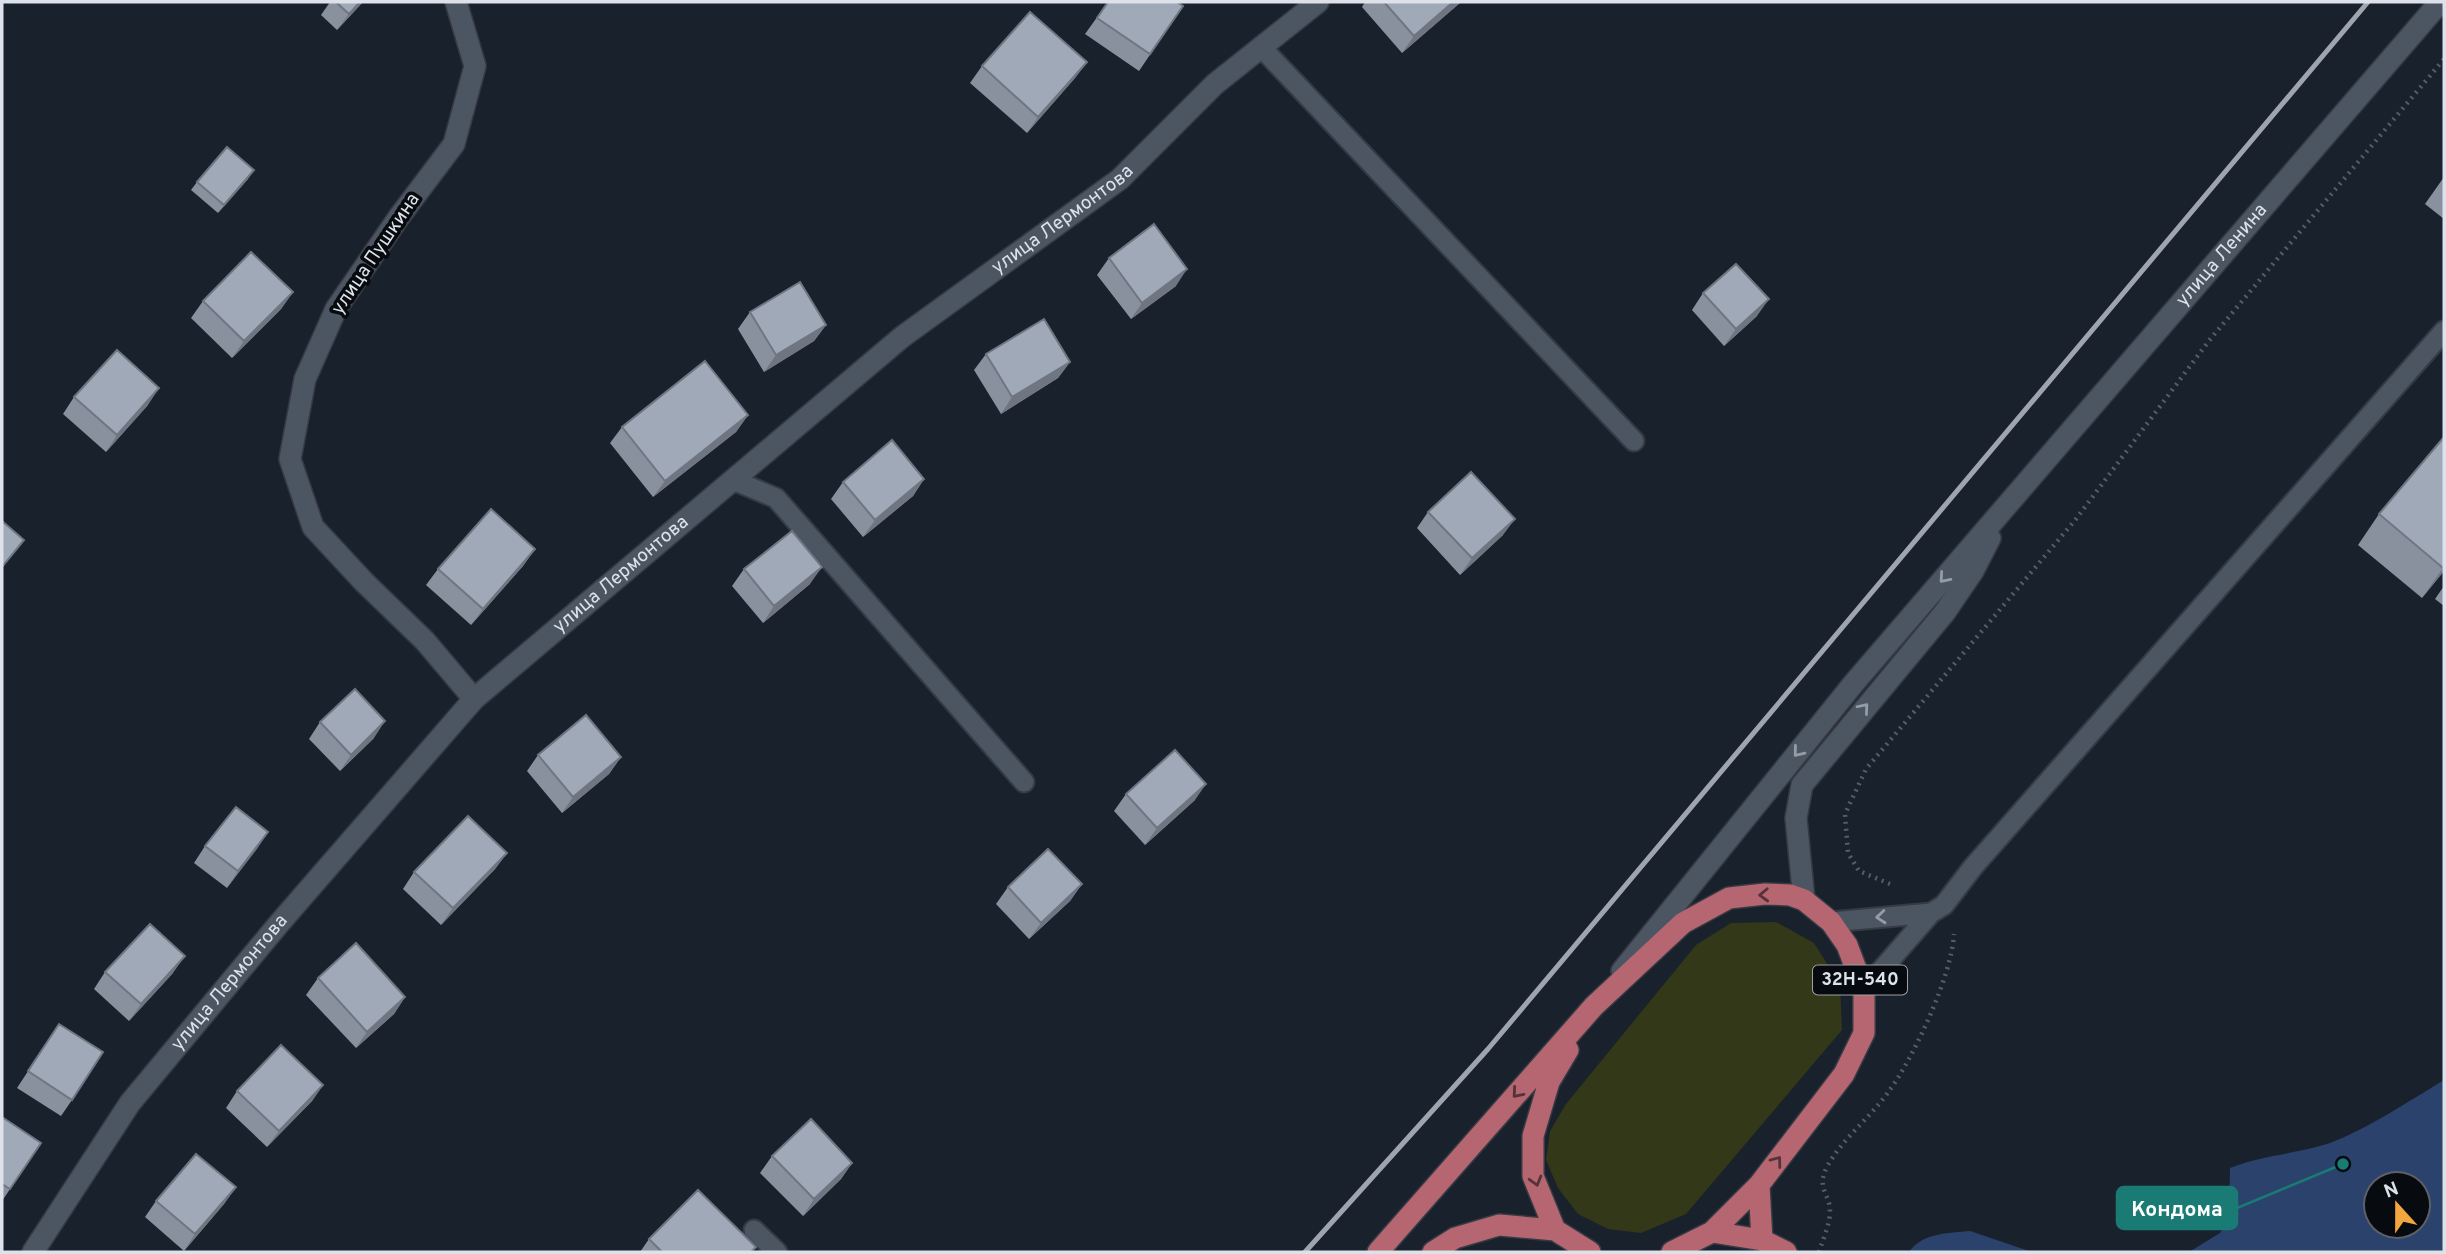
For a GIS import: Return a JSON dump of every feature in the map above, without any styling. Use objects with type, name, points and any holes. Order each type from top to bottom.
[{"type":"main road","points":[[1378,1252],[1594,1006],[1683,923],[1729,898],[1765,894],[1790,895],[1804,900]]},
{"type":"main road","name":"32Н-540","points":[[1672,1252],[1712,1232],[1759,1185],[1844,1073],[1864,1033],[1864,990],[1847,945],[1830,922],[1804,900]]},
{"type":"main road","points":[[1555,1230],[1533,1177],[1532,1136],[1549,1082],[1594,1006]]},
{"type":"main road","points":[[1759,1185],[1762,1240]]},
{"type":"main road","points":[[1433,1252],[1455,1238],[1499,1225],[1555,1230],[1590,1252]]},
{"type":"main road","points":[[1712,1232],[1762,1240],[1786,1252]]},
{"type":"street","name":"улица Пушкина","points":[[456,2],[475,66],[454,144],[399,217],[336,309],[305,379],[289,459],[313,527],[364,582],[425,640],[474,699]]},
{"type":"street","name":"улица Лермонтова","points":[[33,1252],[130,1103],[277,926],[474,699],[902,337],[1120,179],[1215,84],[1318,2]]},
{"type":"street","name":"улица Ленина","points":[[2005,508],[2440,2]]},
{"type":"street","points":[[1804,900],[1796,818],[1802,785],[1945,612],[1973,571],[2005,508]]},
{"type":"street","points":[[1594,1006],[1854,683],[2005,508]]},
{"type":"lane","points":[[1261,47],[1634,441]]},
{"type":"lane","points":[[1864,990],[2444,331]]},
{"type":"lane","points":[[733,480],[776,498],[1024,782]]},
{"type":"lane","points":[[1830,922],[1938,909]]},
{"type":"lane","points":[[754,1230],[777,1252]]},
{"type":"path","points":[[1896,886],[1859,871],[1848,853],[1845,814],[1867,769],[2076,519],[2208,342],[2444,59]]},
{"type":"path","points":[[1818,1252],[1831,1208],[1822,1188],[1827,1167],[1855,1129],[1889,1091],[1916,1044],[1953,954],[1955,928],[1938,909]]},
{"type":"green space","points":[[1776,922],[1814,943],[1840,984],[1842,1030],[1686,1214],[1641,1233],[1608,1229],[1578,1214],[1558,1188],[1546,1160],[1550,1131],[1566,1104],[1696,945],[1731,923]]},
{"type":"water","points":[[2444,1080],[2444,1252],[2189,1252],[2220,1233],[2229,1219],[2230,1168],[2330,1143],[2373,1123]]},
{"type":"water","points":[[1970,1231],[2032,1252],[1909,1252],[1928,1238]]},
{"type":"building","points":[[336,2],[360,2],[349,14]]},
{"type":"building","points":[[1108,2],[1177,2],[1183,6],[1150,54],[1097,18]]},
{"type":"building","points":[[1384,2],[1453,2],[1414,36]]},
{"type":"building","points":[[1030,12],[1087,62],[1038,117],[982,66]]},
{"type":"building","points":[[227,147],[254,170],[224,205],[197,182]]},
{"type":"building","points":[[1154,224],[1187,269],[1142,303],[1109,258]]},
{"type":"building","points":[[251,252],[293,292],[244,341],[203,301]]},
{"type":"building","points":[[1736,264],[1769,299],[1736,329],[1703,293]]},
{"type":"building","points":[[800,282],[826,325],[776,355],[750,312]]},
{"type":"building","points":[[1044,319],[1070,362],[1012,397],[986,354]]},
{"type":"building","points":[[117,350],[159,388],[117,435],[74,397]]},
{"type":"building","points":[[705,361],[748,415],[665,481],[622,427]]},
{"type":"building","points":[[2444,437],[2444,567],[2443,568],[2379,514]]},
{"type":"building","points":[[892,440],[924,479],[875,520],[843,482]]},
{"type":"building","points":[[1471,472],[1515,519],[1472,558],[1428,512]]},
{"type":"building","points":[[491,509],[535,549],[483,609],[438,569]]},
{"type":"building","points":[[2,521],[24,540],[2,567]]},
{"type":"building","points":[[792,531],[822,567],[774,606],[744,569]]},
{"type":"building","points":[[355,689],[385,721],[351,755],[320,722]]},
{"type":"building","points":[[586,715],[621,757],[573,797],[538,755]]},
{"type":"building","points":[[1175,750],[1206,784],[1157,828],[1126,794]]},
{"type":"building","points":[[236,807],[268,832],[238,871],[205,846]]},
{"type":"building","points":[[468,816],[507,853],[453,908],[414,872]]},
{"type":"building","points":[[1048,849],[1082,884],[1041,923],[1008,887]]},
{"type":"building","points":[[150,924],[185,956],[141,1004],[105,972]]},
{"type":"building","points":[[356,943],[405,997],[367,1032],[318,978]]},
{"type":"building","points":[[59,1024],[103,1052],[72,1100],[28,1071]]},
{"type":"building","points":[[281,1045],[323,1085],[279,1131],[237,1091]]},
{"type":"building","points":[[2,1117],[41,1143],[10,1189],[2,1184]]},
{"type":"building","points":[[811,1119],[852,1163],[814,1199],[772,1156]]},
{"type":"building","points":[[196,1154],[236,1187],[195,1234],[156,1201]]},
{"type":"building","points":[[698,1190],[756,1247],[751,1252],[662,1252],[649,1239]]},
{"type":"railway","points":[[1305,1252],[1488,1049],[2368,2]]},
{"type":"place","name":"Кондома","points":[[2343,1164]]}]
